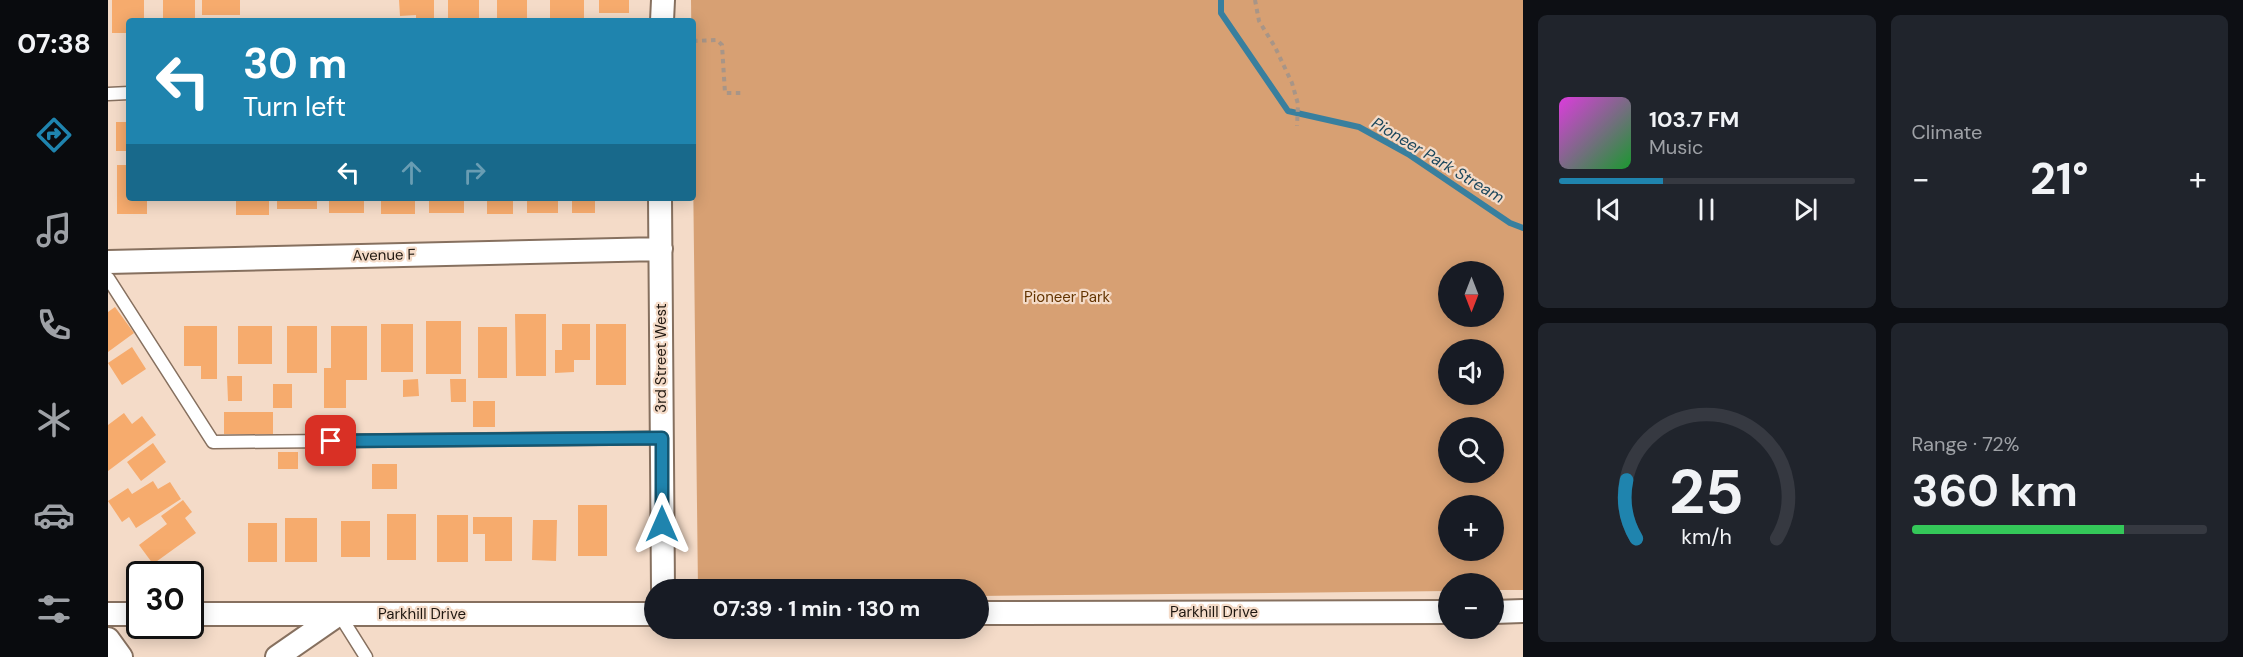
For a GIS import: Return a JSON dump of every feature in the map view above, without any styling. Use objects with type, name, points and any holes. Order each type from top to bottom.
[{"type":"street","points":[[662,18],[663,0]]},
{"type":"street","name":"3rd Street West","points":[[660,201],[663,579]]},
{"type":"street","name":"Avenue F","points":[[108,262],[660,249]]},
{"type":"street","points":[[1504,612],[1523,611]]},
{"type":"street","name":"Parkhill Drive","points":[[989,613],[1438,612]]},
{"type":"street","points":[[108,614],[126,614]]},
{"type":"street","name":"Parkhill Drive","points":[[204,614],[644,614]]},
{"type":"street","points":[[277,657],[339,614]]},
{"type":"street","points":[[108,639],[121,657]]},
{"type":"lane","points":[[108,94],[126,93]]},
{"type":"lane","points":[[108,278],[213,442],[662,438]]},
{"type":"lane","points":[[339,614],[366,657]]},
{"type":"path","points":[[1255,0],[1259,21],[1275,47],[1292,83],[1298,104],[1298,126]]},
{"type":"path","points":[[696,41],[717,40],[722,45],[725,93],[741,93]]},
{"type":"green space","name":"Pioneer Park","points":[[691,0],[1523,0],[1523,590],[1504,590],[1504,573],[1438,573],[1438,591],[989,596],[989,579],[698,579],[693,201],[696,201],[696,18],[691,18]]},
{"type":"building","points":[[112,0],[144,0],[144,18],[126,18],[126,33],[112,33]]},
{"type":"building","points":[[163,0],[195,0],[195,18],[163,18]]},
{"type":"building","points":[[202,0],[240,0],[240,15],[202,15]]},
{"type":"building","points":[[399,0],[434,0],[434,18],[416,18],[416,15],[400,16]]},
{"type":"building","points":[[448,0],[479,0],[479,18],[448,18]]},
{"type":"building","points":[[497,0],[527,0],[527,18],[497,18]]},
{"type":"building","points":[[550,0],[584,0],[584,18],[550,18]]},
{"type":"building","points":[[599,0],[629,0],[629,13],[599,13]]},
{"type":"building","points":[[116,122],[126,122],[126,151],[116,151]]},
{"type":"building","points":[[117,165],[126,165],[126,201],[147,201],[147,214],[117,214]]},
{"type":"building","points":[[236,201],[269,201],[269,215],[236,215]]},
{"type":"building","points":[[277,201],[317,201],[317,209],[277,209]]},
{"type":"building","points":[[329,201],[364,201],[364,213],[329,213]]},
{"type":"building","points":[[381,201],[415,201],[415,214],[381,214]]},
{"type":"building","points":[[429,201],[464,201],[464,213],[429,213]]},
{"type":"building","points":[[487,201],[513,201],[513,214],[487,214]]},
{"type":"building","points":[[527,201],[558,201],[558,213],[527,213]]},
{"type":"building","points":[[572,201],[595,201],[595,213],[572,213]]},
{"type":"building","points":[[115,307],[134,333],[108,352],[108,312]]},
{"type":"building","points":[[515,314],[546,314],[546,376],[516,376]]},
{"type":"building","points":[[426,321],[461,321],[461,374],[426,374]]},
{"type":"building","points":[[381,324],[413,324],[413,372],[381,372]]},
{"type":"building","points":[[562,324],[590,324],[590,360],[574,360],[574,372],[555,373],[555,350],[562,350]]},
{"type":"building","points":[[596,324],[626,324],[626,385],[596,385]]},
{"type":"building","points":[[184,326],[217,326],[217,379],[201,379],[201,366],[184,366]]},
{"type":"building","points":[[238,326],[272,326],[272,364],[238,364]]},
{"type":"building","points":[[287,326],[317,326],[317,373],[287,373]]},
{"type":"building","points":[[331,326],[367,326],[367,380],[346,380],[346,408],[324,408],[324,368],[331,368]]},
{"type":"building","points":[[478,327],[507,327],[507,378],[478,378]]},
{"type":"building","points":[[132,347],[146,369],[122,385],[108,363]]},
{"type":"building","points":[[227,376],[242,376],[242,401],[228,401]]},
{"type":"building","points":[[418,379],[419,396],[403,397],[403,380]]},
{"type":"building","points":[[450,379],[466,379],[466,402],[451,402]]},
{"type":"building","points":[[273,384],[292,384],[292,408],[273,408]]},
{"type":"building","points":[[473,401],[495,401],[495,427],[473,427]]},
{"type":"building","points":[[224,412],[273,412],[273,434],[224,434]]},
{"type":"building","points":[[124,413],[132,424],[142,416],[156,435],[108,471],[108,425]]},
{"type":"building","points":[[153,443],[166,462],[141,481],[127,462]]},
{"type":"building","points":[[278,452],[298,452],[298,469],[278,469]]},
{"type":"building","points":[[372,464],[397,464],[397,489],[372,489]]},
{"type":"building","points":[[153,481],[158,489],[170,482],[181,499],[136,528],[129,517],[122,522],[108,501],[128,488],[132,494]]},
{"type":"building","points":[[183,500],[192,512],[185,518],[196,533],[157,561],[151,561],[139,545],[167,524],[161,516]]},
{"type":"building","points":[[578,505],[607,505],[607,556],[578,556]]},
{"type":"building","points":[[387,514],[416,514],[416,560],[387,560]]},
{"type":"building","points":[[437,515],[468,515],[468,562],[437,562]]},
{"type":"building","points":[[473,517],[512,517],[512,561],[485,561],[485,534],[473,534]]},
{"type":"building","points":[[285,518],[317,518],[317,562],[285,562]]},
{"type":"building","points":[[533,520],[557,520],[556,561],[532,560]]},
{"type":"building","points":[[341,521],[370,521],[370,557],[341,557]]},
{"type":"building","points":[[248,523],[277,523],[277,562],[248,562]]},
{"type":"waterway","name":"Pioneer Park Stream","points":[[1221,0],[1221,13],[1288,111],[1359,127],[1408,154],[1510,223],[1523,228]]},
{"type":"route","points":[[331,441],[662,438],[662,524]]}]
